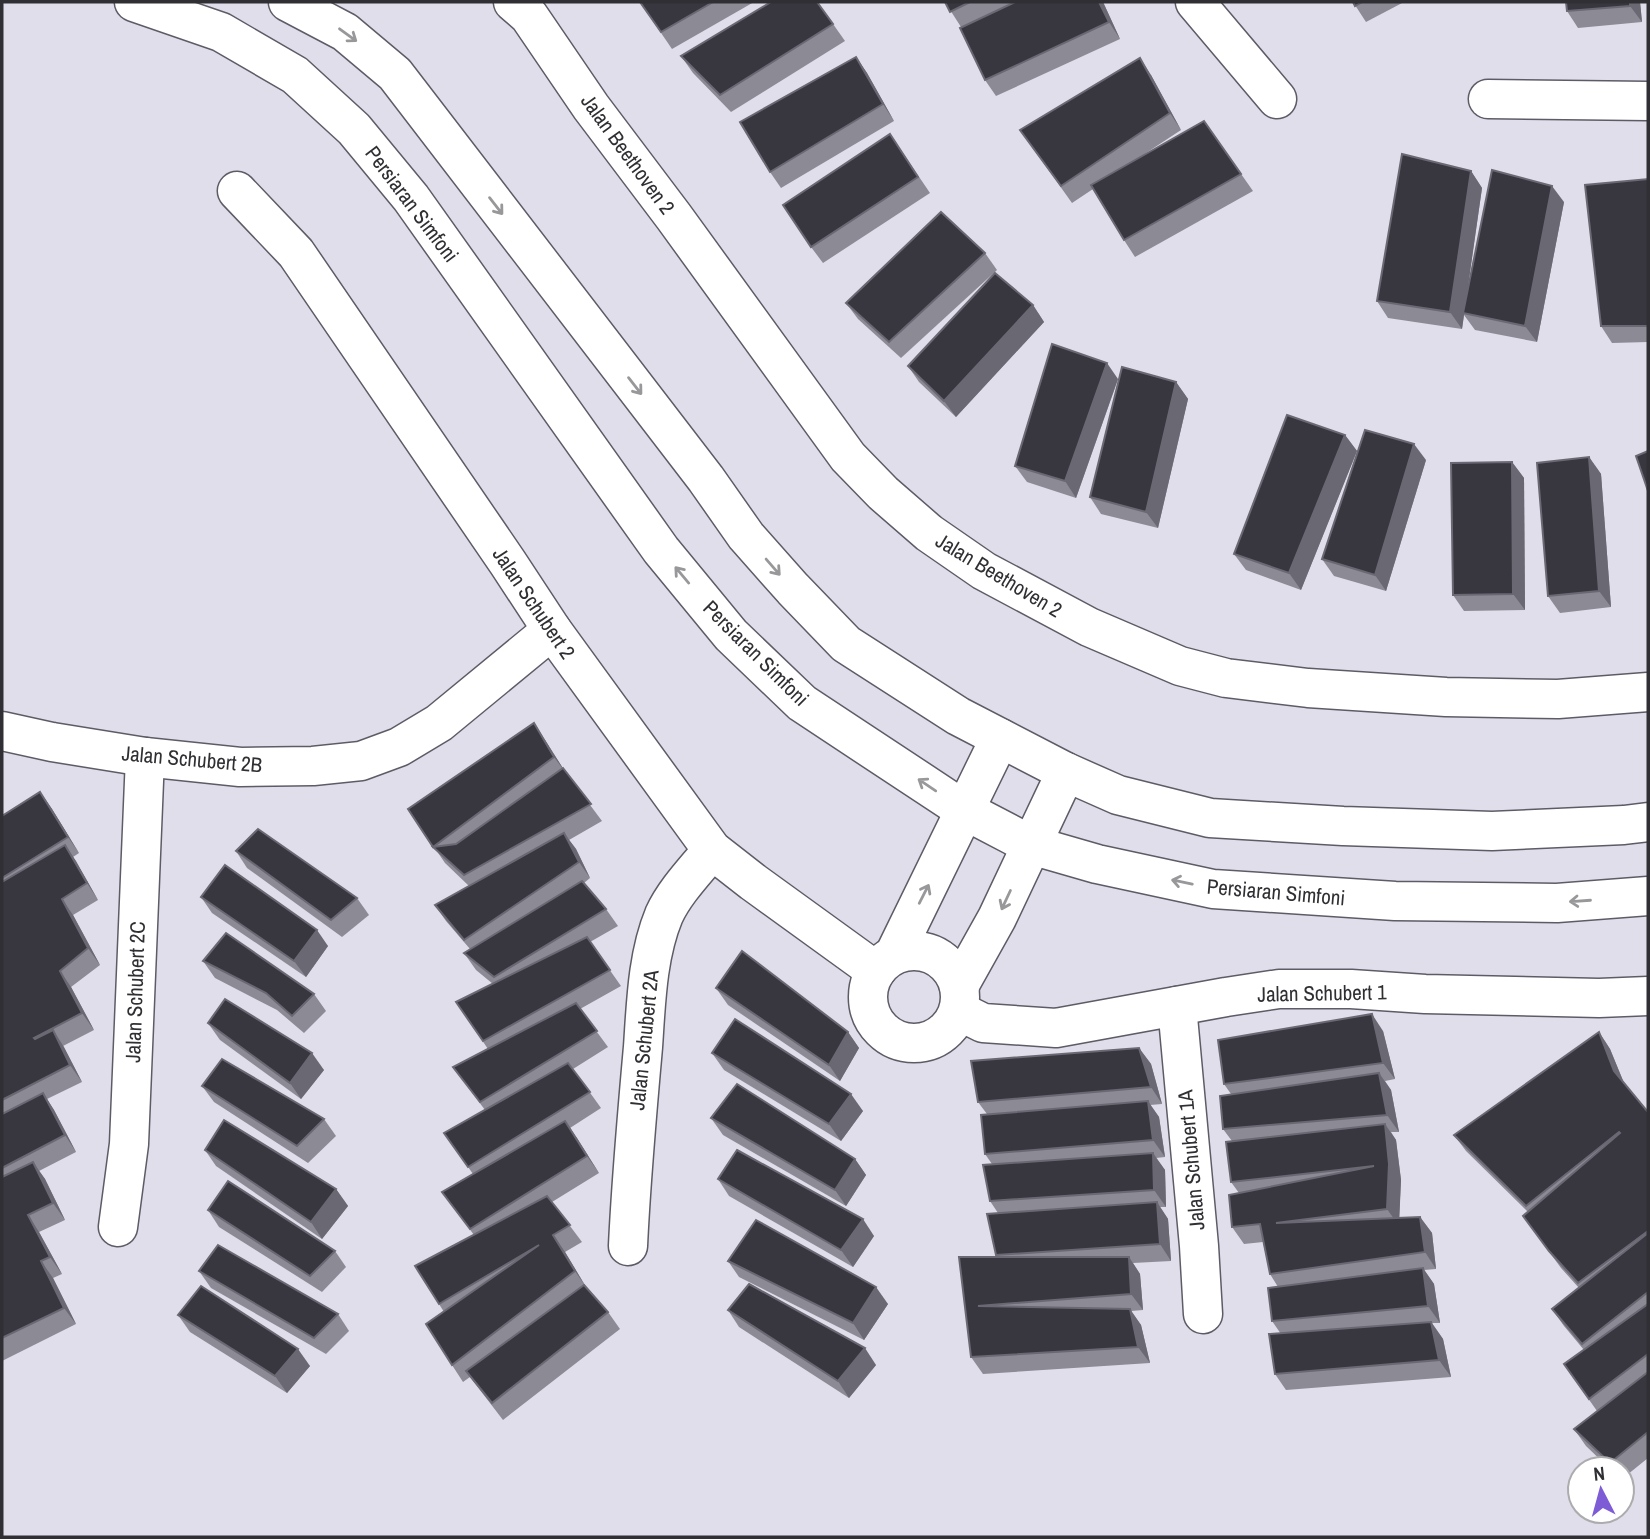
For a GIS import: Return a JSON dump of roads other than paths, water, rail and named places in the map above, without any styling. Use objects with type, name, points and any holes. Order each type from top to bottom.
[{"type":"street","name":"Persiaran Simfoni","points":[[134,2],[220,32],[295,75],[354,130],[411,198],[662,550],[731,635],[802,703],[964,810],[1031,845],[1097,864],[1213,889],[1395,901],[1557,903],[1648,896]]},
{"type":"street","points":[[288,2],[345,32],[395,74],[706,479],[746,536],[802,598],[846,643],[958,716],[1066,772],[1118,795],[1210,818],[1492,831],[1648,822]]},
{"type":"street","name":"Jalan Beethoven 2","points":[[513,2],[529,16],[592,107],[848,457],[883,493],[929,533],[984,571],[1089,627],[1180,666],[1226,678],[1308,688],[1446,697],[1558,699],[1648,692]]},
{"type":"street","points":[[1195,2],[1278,99]]},
{"type":"street","points":[[1488,99],[1648,101]]},
{"type":"street","name":"Jalan Schubert 2","points":[[237,191],[296,253],[552,630],[712,850],[753,882],[885,963]]},
{"type":"street","name":"Jalan Schubert 2B","points":[[2,731],[145,757],[240,767],[313,766],[360,761],[399,747],[439,723],[552,630]]},
{"type":"street","points":[[1000,738],[885,963],[870,984],[870,1012],[877,1025],[888,1035],[901,1041],[929,1041],[952,1025],[959,999],[1066,772]]},
{"type":"street","name":"Jalan Schubert 2C","points":[[118,1227],[129,1144],[145,757]]},
{"type":"street","name":"Jalan Schubert 2A","points":[[628,1246],[632,1165],[649,979],[656,944],[665,915],[677,894],[712,850]]},
{"type":"street","points":[[885,963],[906,952],[929,953],[948,965],[959,999]]},
{"type":"street","name":"Jalan Schubert 1","points":[[959,999],[984,1023],[1056,1028],[1279,989],[1599,998],[1648,996]]},
{"type":"street","name":"Jalan Schubert 1A","points":[[1177,1006],[1203,1314]]}]
